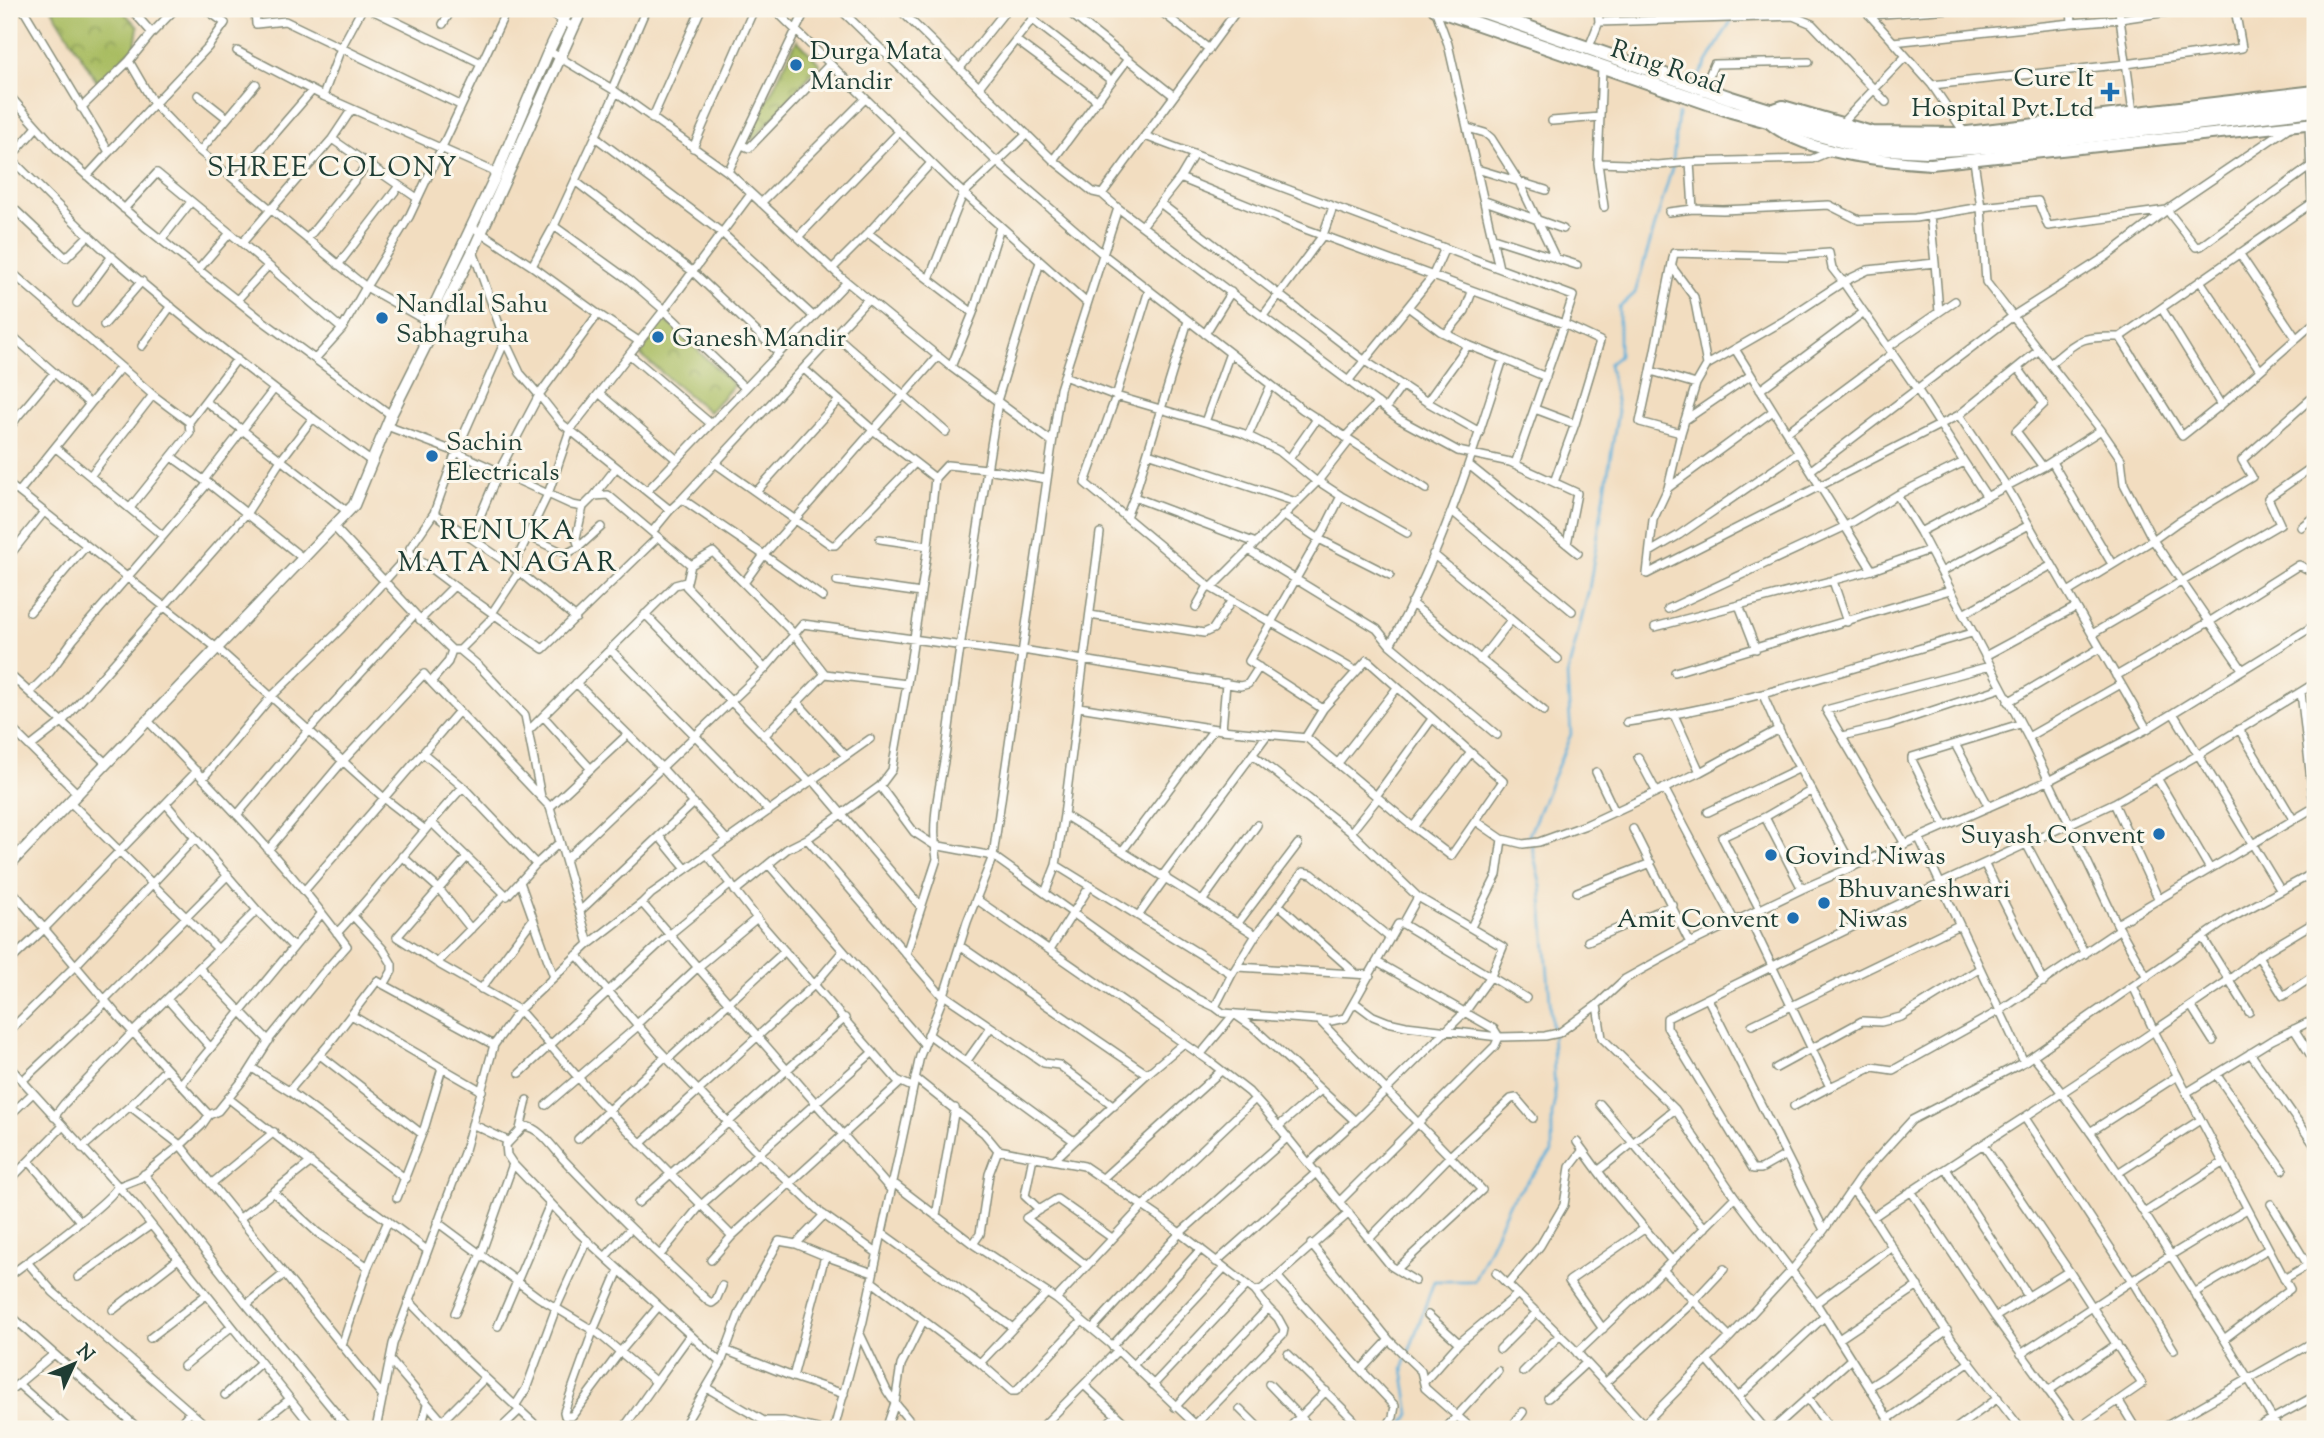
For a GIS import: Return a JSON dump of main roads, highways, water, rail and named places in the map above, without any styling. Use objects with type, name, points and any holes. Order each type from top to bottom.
[{"type":"highway","name":"Ring Road","points":[[1435,9],[1602,68],[1770,116]]},
{"type":"highway","name":"Ring Road","points":[[1476,9],[1704,88],[1770,116]]},
{"type":"highway","points":[[1770,116],[1849,135],[1918,142],[1957,140],[2315,100]]},
{"type":"highway","points":[[1770,116],[1866,148],[1926,151],[2006,146],[2315,110]]},
{"type":"main road","points":[[432,324],[471,226],[569,9]]},
{"type":"main road","points":[[9,865],[354,505],[390,415],[424,344],[424,329],[432,324],[473,251],[582,9]]},
{"type":"main road","points":[[2312,123],[1930,164],[1881,161],[1832,150],[1780,133],[1770,116],[1783,106],[1840,125],[1872,132],[1964,132],[2315,91]]},
{"type":"waterway","points":[[1699,76],[1731,21]]},
{"type":"waterway","points":[[1401,1429],[1410,1414],[1403,1369],[1434,1281],[1474,1281],[1510,1202],[1552,1152],[1552,1114],[1555,1099],[1552,1026],[1541,886],[1529,835],[1571,734],[1567,676],[1589,589],[1618,411],[1609,364],[1619,356],[1619,308],[1635,293],[1672,168],[1678,114]]},
{"type":"place","name":"Durga Mata Mandir","points":[[796,65]]},
{"type":"place","name":"Cure It Hospital Pvt.Ltd","points":[[2110,92]]},
{"type":"place","name":"Nandlal Sahu Sabhagruha","points":[[382,318]]},
{"type":"place","name":"Ganesh Mandir","points":[[658,337]]},
{"type":"place","name":"Sachin Electricals","points":[[432,456]]},
{"type":"place","name":"Suyash Convent","points":[[2159,834]]},
{"type":"place","name":"Govind Niwas","points":[[1771,855]]},
{"type":"place","name":"Bhuvaneshwari Niwas","points":[[1824,903]]},
{"type":"place","name":"Amit Convent","points":[[1793,918]]},
{"type":"district","name":"SHREE COLONY","points":[[333,166]]},
{"type":"district","name":"RENUKA MATA NAGAR","points":[[508,545]]}]
